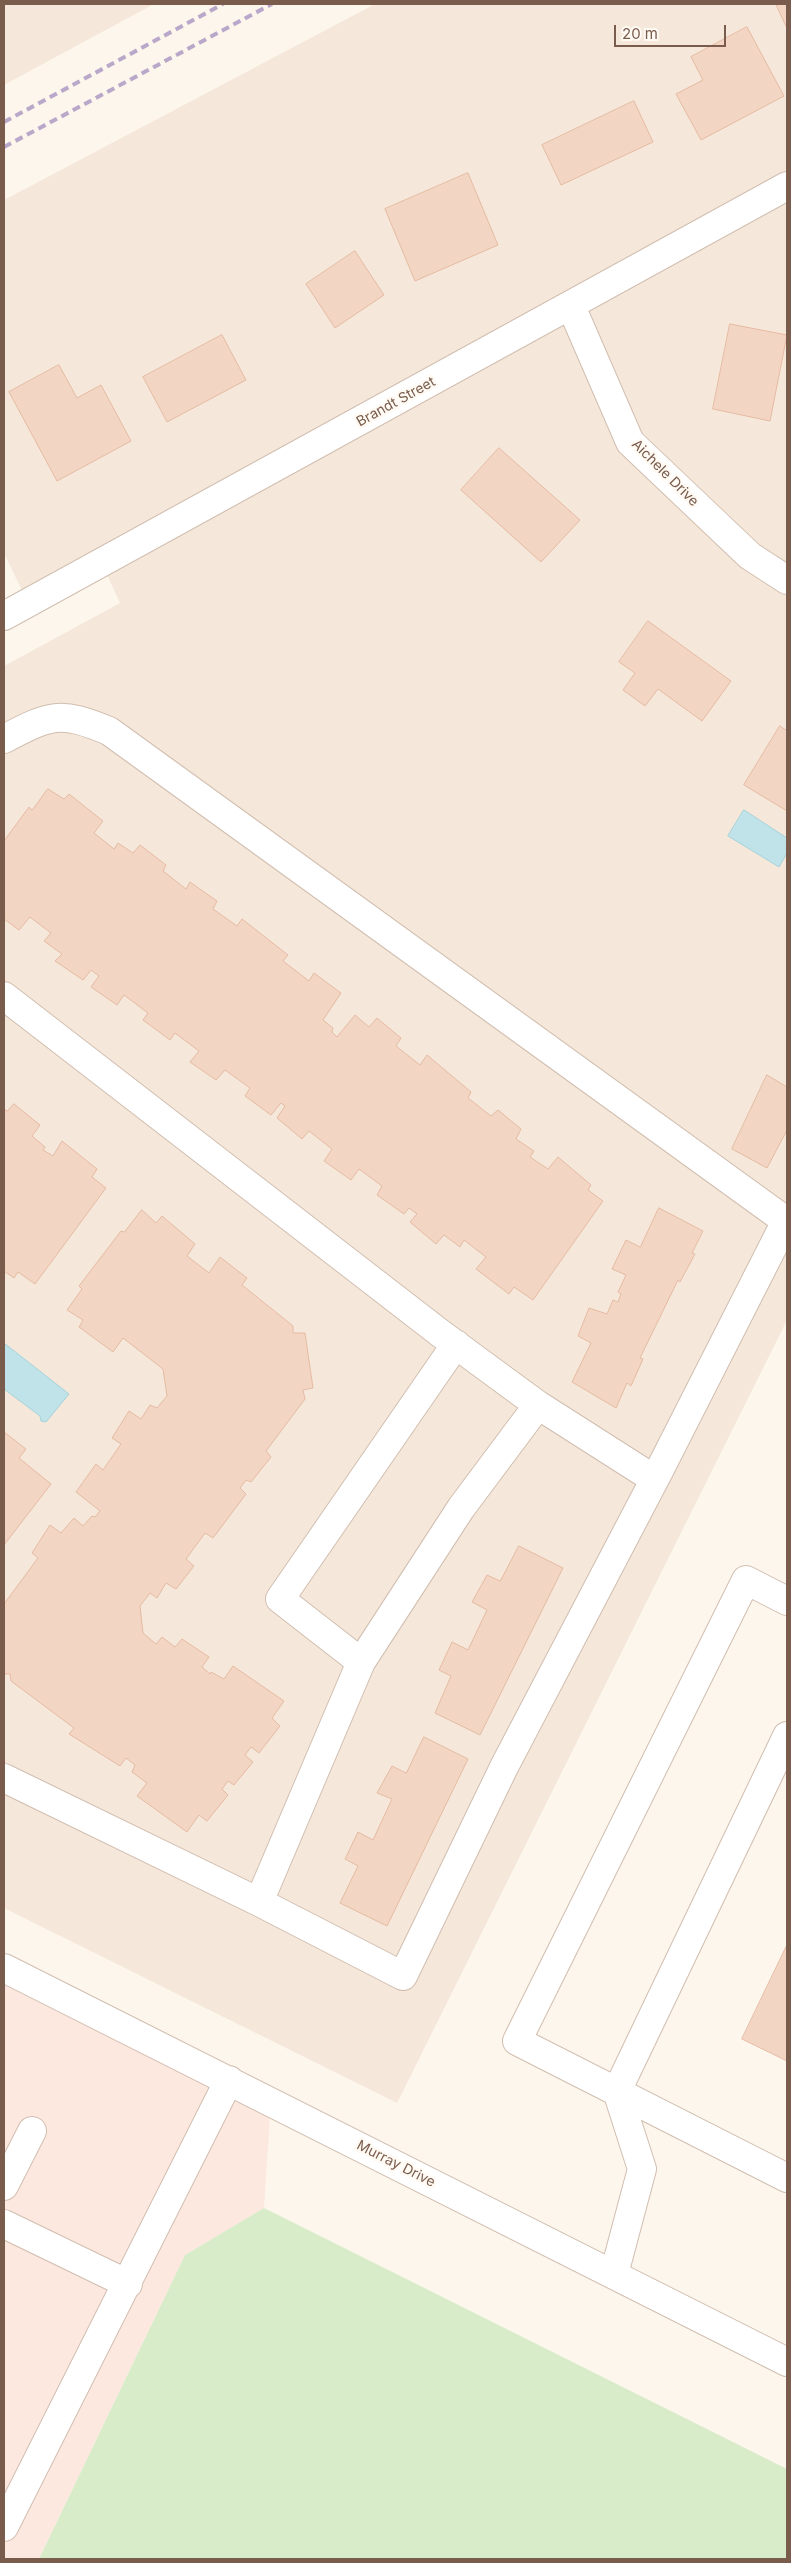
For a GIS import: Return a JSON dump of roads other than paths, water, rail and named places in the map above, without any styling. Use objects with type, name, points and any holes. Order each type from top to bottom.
[{"type":"street","name":"Brandt Street","points":[[4,616],[787,186]]},
{"type":"street","name":"Aichele Drive","points":[[571,306],[630,442],[750,556],[787,580]]},
{"type":"street","points":[[4,739],[41,720],[60,717],[80,719],[109,731],[786,1221],[504,1767],[403,1976],[258,1902],[4,1778]]},
{"type":"street","points":[[4,996],[538,1405],[654,1479]]},
{"type":"street","points":[[361,1662],[280,1599],[456,1344]]},
{"type":"street","points":[[258,1902],[361,1662],[462,1508],[538,1405]]},
{"type":"street","points":[[787,1602],[746,1580],[517,2041],[787,2178]]},
{"type":"street","points":[[614,2274],[642,2168],[617,2091],[787,1736]]},
{"type":"street","name":"Murray Drive","points":[[4,1968],[787,2362]]},
{"type":"street","points":[[4,2527],[128,2284],[229,2080]]},
{"type":"street","points":[[4,2186],[32,2131]]},
{"type":"street","points":[[4,2224],[128,2284]]},
{"type":"water","points":[[744,810],[787,838],[787,853],[779,867],[728,836]]},
{"type":"water","points":[[4,1343],[69,1394],[46,1422],[41,1421],[40,1416],[4,1389]]},
{"type":"railway","points":[[4,122],[223,4]]},
{"type":"railway","points":[[4,147],[272,4]]}]
